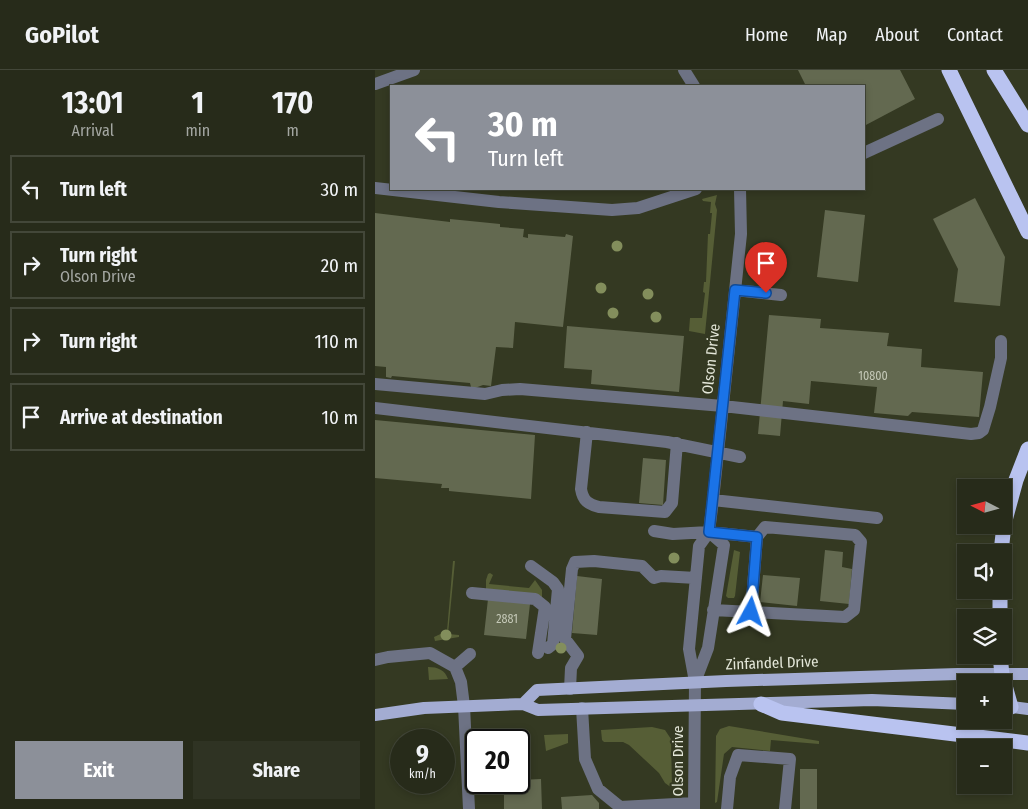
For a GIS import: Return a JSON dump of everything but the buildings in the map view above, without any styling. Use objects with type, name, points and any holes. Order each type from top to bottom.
[{"type":"highway","points":[[949,70],[1028,232]]},
{"type":"highway","points":[[994,70],[1028,125]]},
{"type":"highway","points":[[1013,491],[1028,449]]},
{"type":"highway","points":[[761,704],[782,713],[1028,743]]},
{"type":"main road","name":"Zinfandel Drive","points":[[523,704],[537,690],[695,682],[957,674]]},
{"type":"main road","name":"Zinfandel Drive","points":[[1012,675],[1028,674]]},
{"type":"main road","points":[[375,715],[424,708],[523,704],[538,710],[872,700],[957,704]]},
{"type":"main road","points":[[1012,706],[1028,708]]},
{"type":"street","points":[[380,82],[397,70]]},
{"type":"street","points":[[380,82],[414,70]]},
{"type":"street","points":[[684,70],[693,85]]},
{"type":"street","points":[[865,154],[938,119]]},
{"type":"street","points":[[375,188],[390,190]]},
{"type":"street","points":[[393,190],[499,202],[612,210],[638,208],[693,190]]},
{"type":"street","name":"Olson Drive","points":[[694,806],[695,682],[689,649],[699,546],[709,532],[713,500],[741,234],[740,190]]},
{"type":"street","points":[[735,290],[781,294]]},
{"type":"street","points":[[375,384],[485,394],[502,390],[520,389],[723,406],[971,434],[979,433],[983,430],[1001,358],[1001,341]]},
{"type":"street","points":[[375,408],[677,443],[740,458]]},
{"type":"street","points":[[587,432],[581,489],[583,498],[589,505],[599,507],[665,512],[672,503],[677,443]]},
{"type":"street","points":[[713,500],[877,518]]},
{"type":"street","points":[[713,610],[845,617],[853,610],[861,542],[855,535],[765,527],[757,537],[751,612]]},
{"type":"street","points":[[654,531],[673,534],[709,532],[757,537]]},
{"type":"street","name":"Olson Drive","points":[[695,682],[708,648],[724,545],[709,532]]},
{"type":"street","points":[[570,689],[571,668],[578,656],[565,638],[572,569],[575,562],[594,561],[642,566],[653,578],[661,576],[696,578]]},
{"type":"street","points":[[473,593],[535,599],[545,607],[543,650],[553,644],[558,589],[553,582],[531,566]]},
{"type":"street","points":[[375,660],[430,653],[455,666],[461,682],[464,706],[469,809]]},
{"type":"street","points":[[455,666],[470,654]]},
{"type":"street","points":[[582,708],[585,759],[598,789],[620,806],[694,806]]},
{"type":"street","points":[[727,809],[730,777],[738,754],[789,759],[785,809]]},
{"type":"green space","points":[[717,195],[705,334],[689,331],[690,318],[702,318],[705,293],[703,292],[704,282],[706,282],[708,234],[710,234],[712,213],[710,213],[711,202],[703,201],[702,199]]},
{"type":"green space","points":[[734,550],[740,552],[735,596],[734,598],[728,598],[726,596]]},
{"type":"green space","points":[[453,561],[455,561],[448,634],[459,635],[459,637],[435,641],[434,637],[447,631]]},
{"type":"green space","points":[[490,573],[493,575],[489,584],[529,588],[535,580],[542,590],[542,598],[486,589],[486,580]]},
{"type":"green space","points":[[428,667],[441,670],[448,679],[429,680]]},
{"type":"green space","points":[[729,726],[819,741],[819,744],[771,740],[770,751],[732,747],[724,754],[717,802],[715,803],[716,736],[720,729]]},
{"type":"green space","points":[[652,727],[665,730],[671,739],[672,788],[629,745],[623,742],[604,742],[602,740],[601,730]]},
{"type":"green space","points":[[568,734],[568,743],[546,751],[544,735]]},
{"type":"route","points":[[751,612],[757,537],[709,532],[735,290],[766,293]]}]
